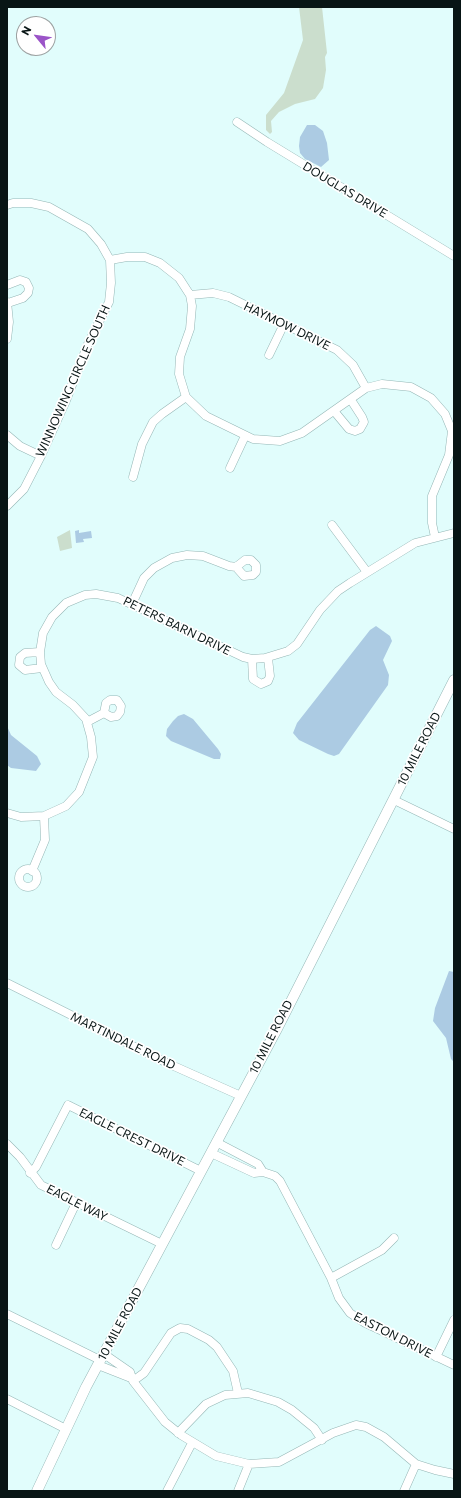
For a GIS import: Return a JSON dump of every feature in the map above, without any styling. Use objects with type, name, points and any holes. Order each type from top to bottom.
[{"type":"main road","name":"10 MILE ROAD","points":[[37,1491],[84,1392],[241,1096],[394,800],[454,680]]},
{"type":"street","name":"DOUGLAS DRIVE","points":[[237,122],[273,147],[454,256]]},
{"type":"street","name":"WINNOWING CIRCLE SOUTH","points":[[7,205],[13,203],[31,203],[48,207],[88,229],[101,244],[110,260],[111,283],[109,302],[88,344],[65,403],[24,489],[7,506]]},
{"type":"street","points":[[110,260],[127,257],[145,257],[160,263],[174,273],[190,295],[192,306],[190,329],[180,357],[179,374],[186,397],[206,416],[253,440],[280,441],[302,433],[366,388],[382,384],[399,385],[420,391],[431,398],[445,414],[453,434],[449,455],[432,496],[431,516],[435,537]]},
{"type":"street","points":[[7,286],[20,280],[26,282],[29,288],[28,294],[23,298],[7,302],[7,339]]},
{"type":"street","name":"HAYMOW DRIVE","points":[[190,295],[213,293],[229,297],[337,350],[353,365],[366,388]]},
{"type":"street","points":[[269,355],[284,324]]},
{"type":"street","points":[[133,477],[142,444],[153,422],[186,397]]},
{"type":"street","points":[[334,411],[349,429],[355,431],[360,429],[364,422],[351,400]]},
{"type":"street","points":[[7,435],[20,446],[40,456]]},
{"type":"street","points":[[230,468],[245,436]]},
{"type":"street","points":[[332,525],[367,572]]},
{"type":"street","name":"PETERS BARN DRIVE","points":[[7,813],[21,817],[44,816],[66,806],[72,800],[85,780],[91,762],[94,748],[87,722],[73,705],[56,692],[42,668],[40,652],[43,633],[59,608],[75,598],[85,594],[96,594],[118,598],[232,653],[252,659],[268,658],[288,651],[297,644],[329,600],[338,591],[403,549],[421,540],[454,533]]},
{"type":"street","name":"PETERS BARN DRIVE","points":[[444,536],[454,540]]},
{"type":"street","points":[[132,604],[144,578],[154,568],[172,558],[187,555],[203,556],[229,566],[236,567]]},
{"type":"street","points":[[40,652],[25,653],[20,657],[19,661],[21,668],[25,670],[42,668]]},
{"type":"street","points":[[252,659],[253,679],[261,684],[268,681],[270,676],[268,658]]},
{"type":"street","points":[[87,722],[104,712]]},
{"type":"street","points":[[394,800],[454,829]]},
{"type":"street","points":[[32,870],[45,840],[44,816]]},
{"type":"street","name":"MARTINDALE ROAD","points":[[7,983],[167,1063],[241,1096]]},
{"type":"street","name":"EAGLE CREST DRIVE","points":[[30,1173],[36,1167],[68,1105],[201,1171]]},
{"type":"street","name":"EASTON DRIVE","points":[[216,1142],[258,1164],[263,1172]]},
{"type":"street","name":"EAGLE WAY","points":[[7,1144],[20,1157],[30,1173],[41,1185],[162,1244]]},
{"type":"street","name":"EASTON DRIVE","points":[[211,1153],[254,1173],[263,1172],[275,1176],[286,1191],[303,1237],[331,1278],[336,1300],[350,1313],[365,1323],[454,1365]]},
{"type":"street","points":[[56,1245],[76,1203]]},
{"type":"street","points":[[331,1278],[382,1250],[394,1238]]},
{"type":"street","points":[[7,1314],[101,1360],[130,1372],[132,1380]]},
{"type":"street","points":[[436,1357],[454,1320]]},
{"type":"street","points":[[132,1380],[144,1373],[171,1333],[180,1328],[188,1329],[209,1340],[217,1347],[233,1371],[238,1393]]},
{"type":"street","points":[[101,1360],[132,1380],[165,1422],[178,1433],[192,1443],[216,1456],[249,1464],[265,1465],[279,1462],[344,1429],[356,1425],[366,1427],[384,1437],[416,1464],[454,1474]]},
{"type":"street","points":[[178,1433],[206,1404],[225,1395],[248,1393],[278,1402],[306,1421],[314,1428],[322,1440]]},
{"type":"street","points":[[7,1400],[66,1429]]},
{"type":"street","points":[[167,1491],[192,1443]]},
{"type":"street","points":[[238,1491],[249,1464]]},
{"type":"street","points":[[404,1491],[416,1464]]},
{"type":"green space","points":[[299,7],[322,7],[327,53],[325,57],[326,70],[323,88],[315,99],[295,104],[279,112],[271,121],[272,132],[270,134],[266,130],[266,115],[284,93],[303,40]]},
{"type":"green space","points":[[70,530],[72,548],[60,551],[57,537]]},
{"type":"water","points":[[307,125],[315,125],[323,131],[327,143],[329,160],[321,167],[305,159],[300,153],[300,137]]},
{"type":"water","points":[[79,530],[79,533],[91,531],[92,538],[83,539],[84,542],[76,543],[75,531]]},
{"type":"water","points":[[376,626],[390,636],[392,641],[383,660],[389,675],[388,685],[339,754],[334,756],[328,754],[299,740],[293,733],[297,723],[370,630]]},
{"type":"water","points":[[184,714],[193,719],[218,749],[221,754],[220,759],[214,759],[171,741],[166,736],[167,729],[173,721],[178,716]]},
{"type":"water","points":[[7,726],[11,735],[37,756],[41,764],[36,771],[11,768],[7,765]]},
{"type":"water","points":[[449,971],[454,972],[454,1062],[451,1059],[446,1038],[433,1021],[435,1008]]}]
